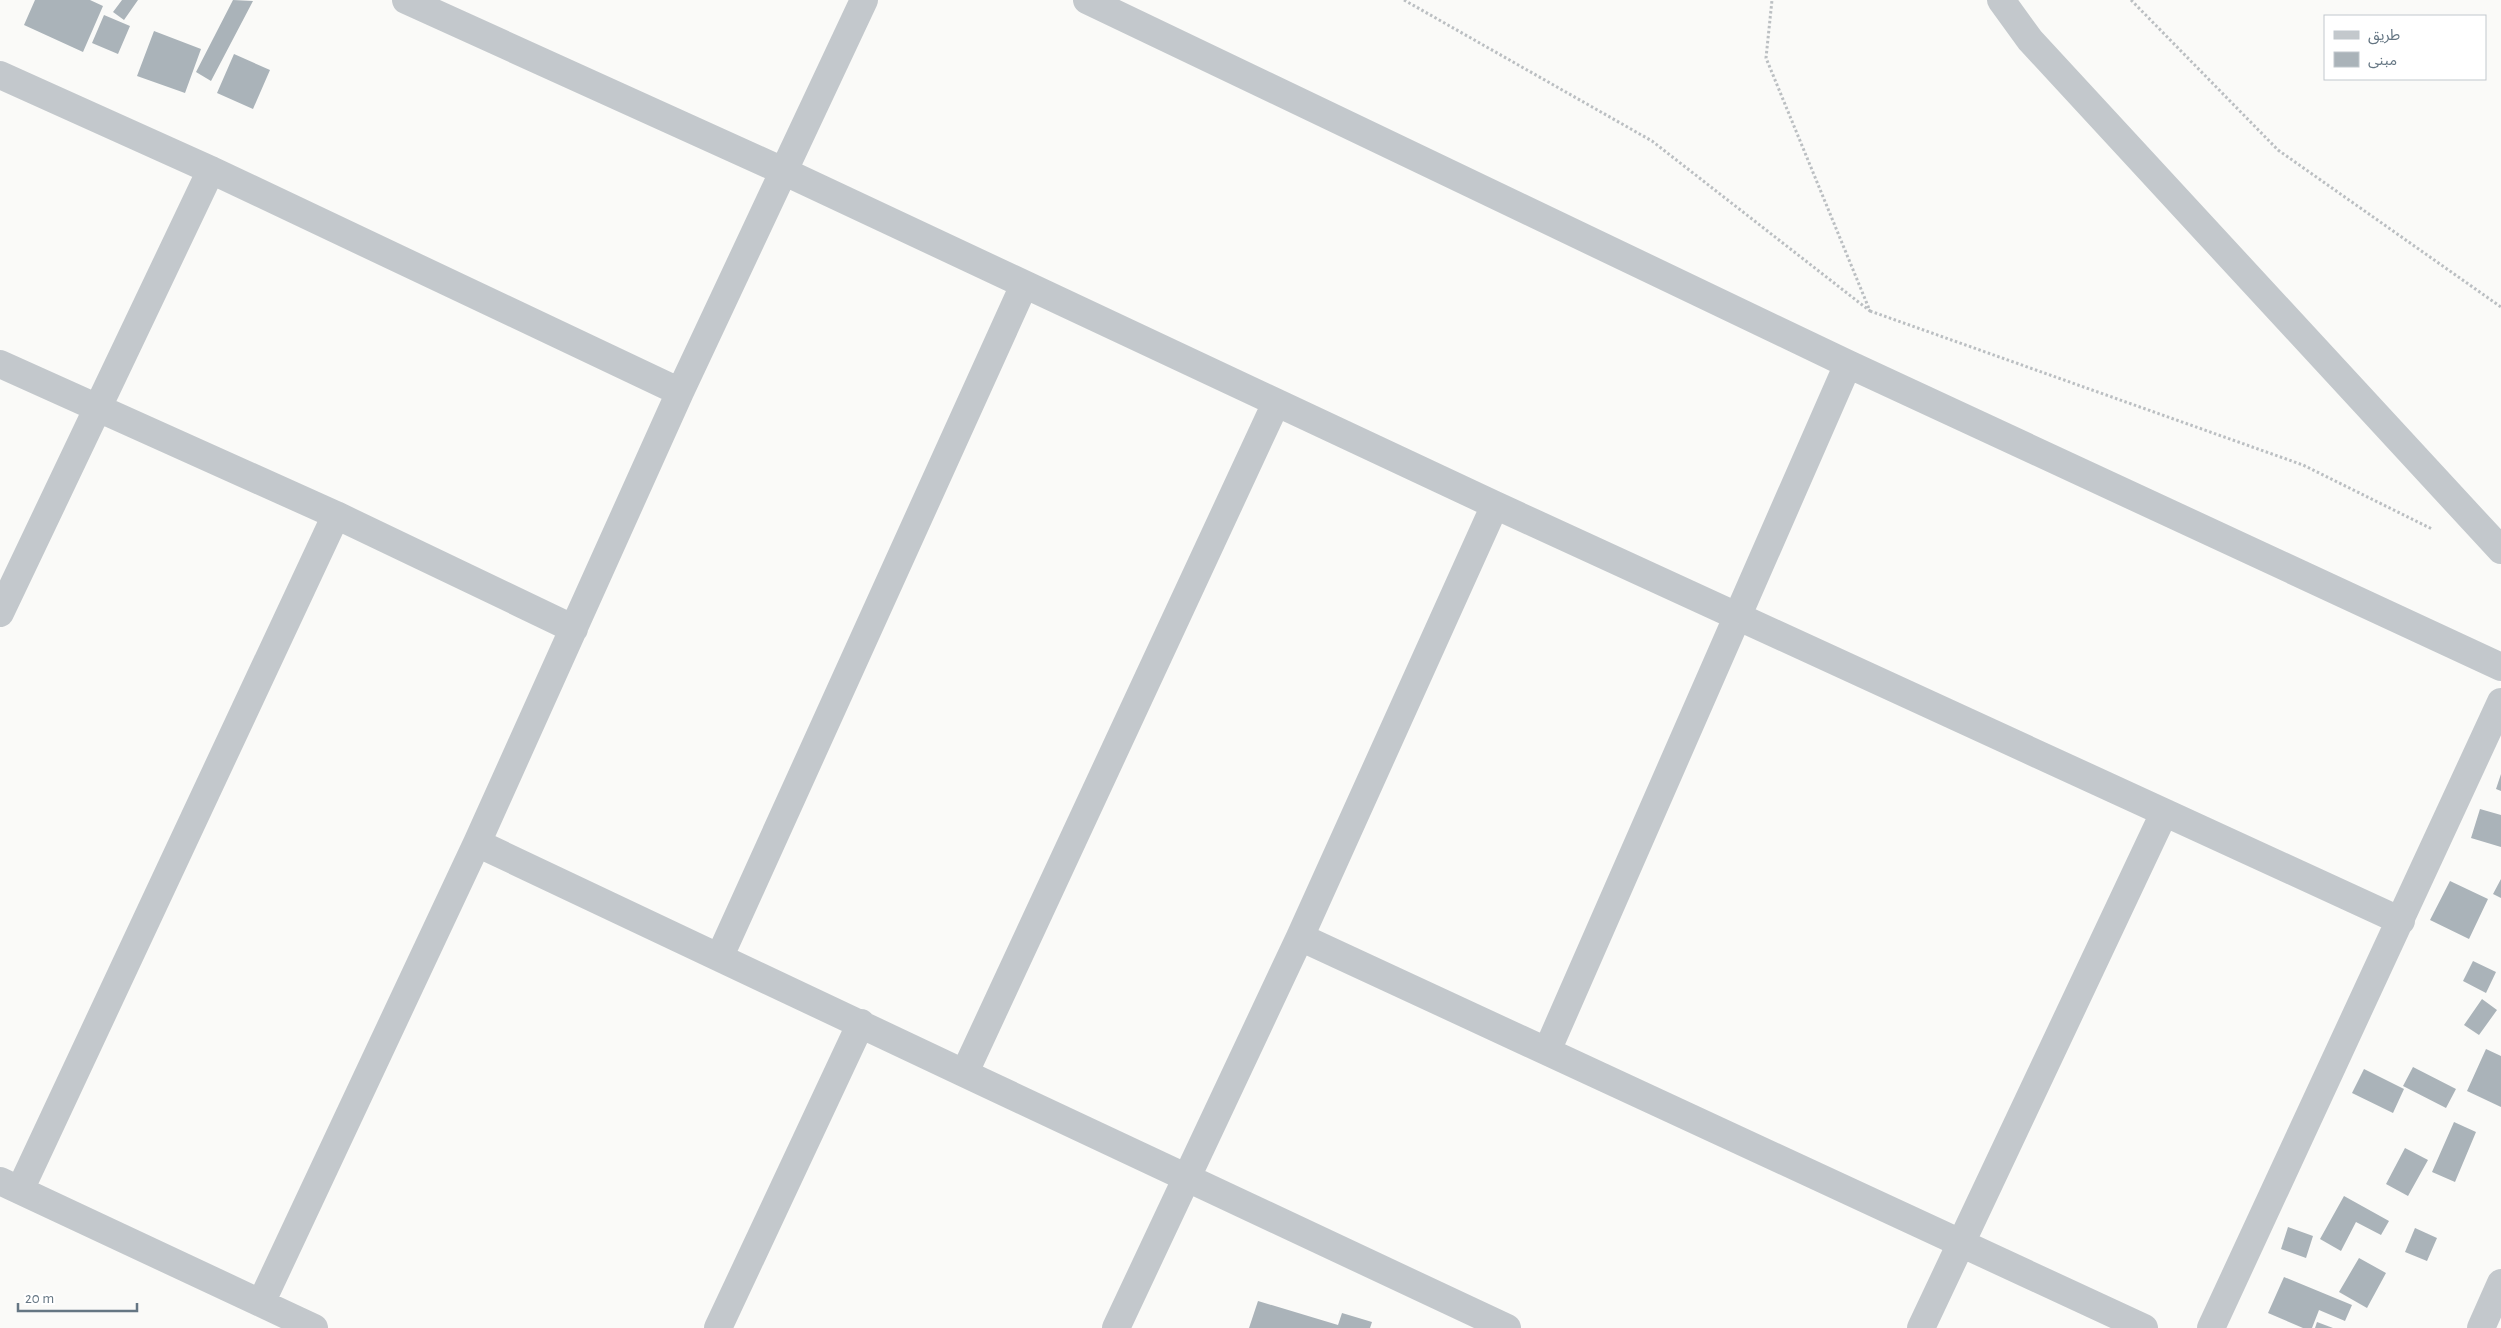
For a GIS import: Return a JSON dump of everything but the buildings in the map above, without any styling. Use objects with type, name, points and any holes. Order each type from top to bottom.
[{"type":"street","points":[[406,0],[783,171],[1495,505],[2401,921]]},
{"type":"street","points":[[261,1303],[477,843],[680,392],[864,0]]},
{"type":"street","points":[[1087,0],[1848,364],[2501,667]]},
{"type":"street","points":[[2001,0],[2030,40],[2501,550]]},
{"type":"street","points":[[0,75],[211,170],[680,392]]},
{"type":"street","points":[[0,613],[100,407],[211,170]]},
{"type":"street","points":[[720,956],[1024,285]]},
{"type":"street","points":[[0,364],[100,407],[336,515],[574,629]]},
{"type":"street","points":[[1547,1051],[1848,364]]},
{"type":"street","points":[[965,1072],[1276,403]]},
{"type":"street","points":[[1116,1328],[1300,937],[1495,505]]},
{"type":"street","points":[[314,1328],[10,1185],[336,515]]},
{"type":"street","points":[[2210,1328],[2401,921],[2501,702]]},
{"type":"street","points":[[1921,1328],[2164,813]]},
{"type":"street","points":[[477,843],[965,1072],[1187,1180],[1507,1328]]},
{"type":"street","points":[[1300,937],[2144,1328]]},
{"type":"street","points":[[718,1328],[861,1023]]},
{"type":"street","points":[[2481,1328],[2501,1284]]},
{"type":"path","points":[[1404,0],[1652,140],[1870,311],[2303,465],[2441,534]]},
{"type":"path","points":[[1772,0],[1766,58],[1870,311]]},
{"type":"path","points":[[2131,0],[2278,150],[2501,307]]}]
